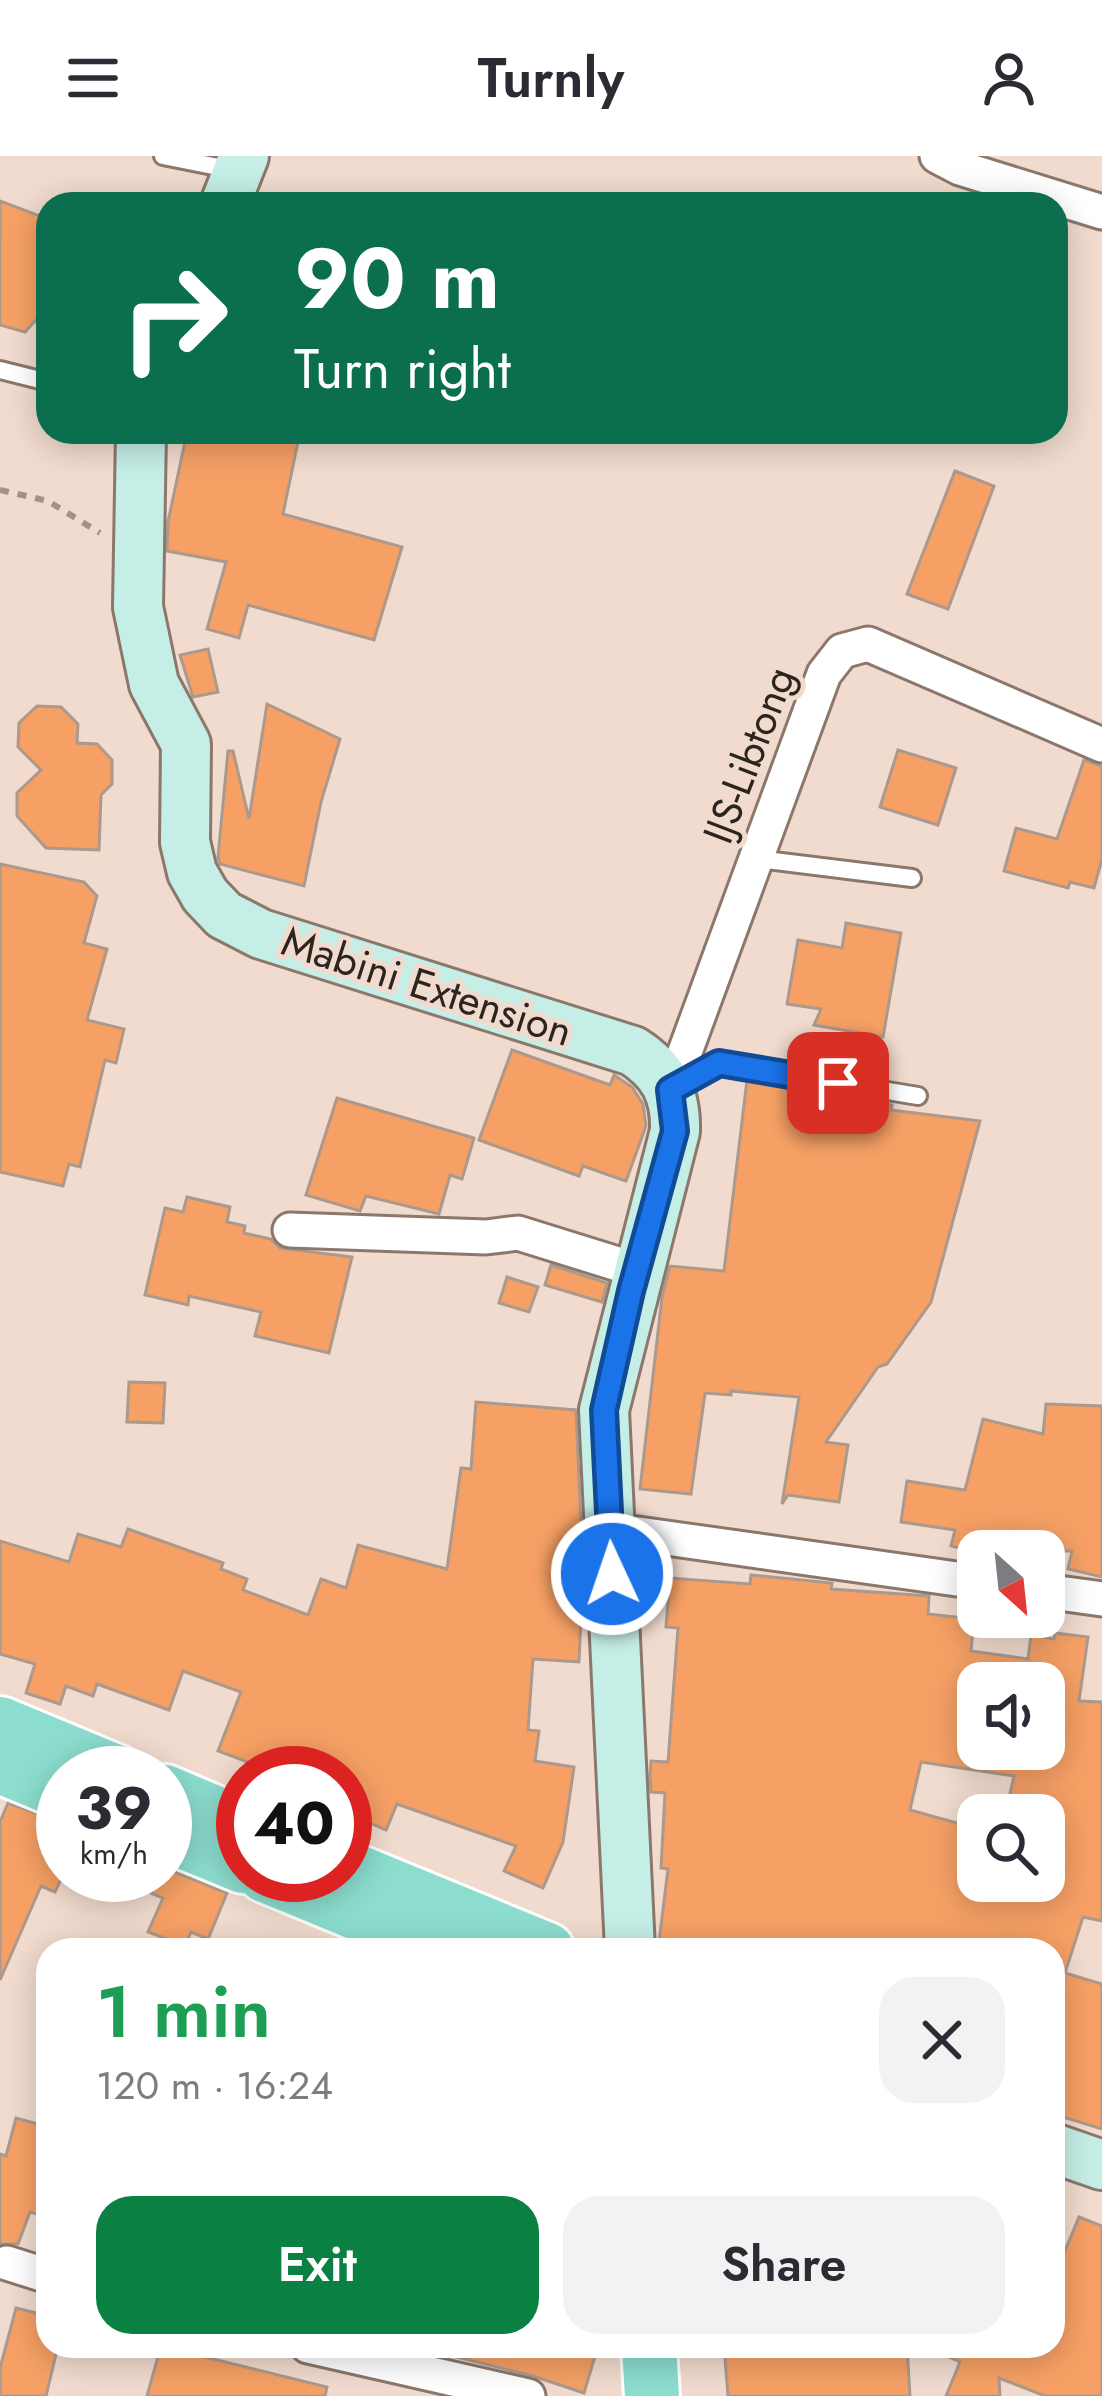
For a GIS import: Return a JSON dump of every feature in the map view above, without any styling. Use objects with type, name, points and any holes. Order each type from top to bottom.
[{"type":"main road","points":[[0,1724],[53,1746]]},
{"type":"main road","points":[[0,1766],[36,1781]]},
{"type":"main road","points":[[372,1878],[519,1938]]},
{"type":"main road","points":[[331,1902],[418,1938]]},
{"type":"main road","points":[[650,2358],[652,2396]]},
{"type":"street","points":[[938,156],[960,168],[1037,192]]},
{"type":"street","points":[[1068,201],[1102,212]]},
{"type":"street","name":"Mabini Extension","points":[[141,444],[138,568],[143,646],[154,684],[186,744],[185,842],[192,872],[205,896],[224,915],[261,934],[633,1051],[650,1062],[670,1090]]},
{"type":"street","name":"IJS-Libtong","points":[[670,1090],[824,674],[842,651],[868,644],[1102,745]]},
{"type":"street","points":[[629,1938],[604,1410],[675,1131],[670,1090]]},
{"type":"street","points":[[290,1230],[486,1237],[518,1233],[637,1270]]},
{"type":"street","points":[[610,1530],[957,1579]]},
{"type":"street","points":[[1065,1594],[1102,1599]]},
{"type":"street","points":[[1065,2152],[1102,2165]]},
{"type":"street","points":[[7,2263],[36,2272]]},
{"type":"street","points":[[361,2358],[528,2396]]},
{"type":"lane","points":[[163,156],[235,177]]},
{"type":"lane","points":[[0,370],[36,379]]},
{"type":"lane","points":[[758,860],[912,878]]},
{"type":"lane","points":[[670,1090],[719,1063],[918,1096]]},
{"type":"path","points":[[0,490],[48,501],[102,534],[138,568]]},
{"type":"building","points":[[0,201],[36,214],[36,320],[25,332],[0,325]]},
{"type":"building","points":[[184,444],[298,444],[283,514],[402,547],[374,640],[248,605],[239,638],[207,629],[226,562],[167,551],[168,522]]},
{"type":"building","points":[[955,471],[994,486],[948,609],[907,594]]},
{"type":"building","points":[[208,649],[218,692],[193,697],[180,655]]},
{"type":"building","points":[[267,704],[340,739],[304,886],[220,864],[218,857],[228,751],[233,751],[249,819]]},
{"type":"building","points":[[37,706],[61,707],[78,724],[77,743],[97,744],[112,760],[112,784],[101,795],[99,850],[46,848],[17,816],[17,793],[41,770],[18,747],[19,723]]},
{"type":"building","points":[[898,750],[956,768],[938,825],[880,807]]},
{"type":"building","points":[[1084,760],[1102,766],[1102,859],[1094,888],[1070,882],[1068,888],[1004,871],[1016,828],[1057,839]]},
{"type":"building","points":[[0,864],[84,882],[97,896],[84,943],[107,949],[87,1020],[124,1029],[116,1063],[105,1060],[80,1167],[69,1164],[63,1186],[0,1172]]},
{"type":"building","points":[[846,923],[901,933],[883,1037],[814,1025],[821,1009],[787,1004],[798,940],[842,948]]},
{"type":"building","points":[[512,1050],[610,1085],[614,1075],[632,1087],[643,1104],[646,1126],[626,1181],[583,1166],[579,1176],[479,1140]]},
{"type":"building","points":[[747,1080],[892,1105],[891,1110],[980,1121],[931,1302],[826,1442],[848,1445],[839,1502],[788,1495],[782,1504],[799,1397],[731,1391],[731,1395],[705,1393],[691,1494],[640,1489],[662,1297],[670,1266],[724,1271]]},
{"type":"building","points":[[337,1098],[474,1138],[462,1179],[450,1175],[439,1214],[366,1196],[360,1211],[306,1195]]},
{"type":"building","points":[[187,1197],[230,1207],[227,1222],[245,1226],[244,1233],[271,1239],[280,1248],[352,1257],[329,1353],[255,1336],[261,1312],[189,1296],[188,1305],[145,1295],[165,1208],[183,1212]]},
{"type":"building","points":[[551,1265],[607,1283],[602,1302],[545,1285]]},
{"type":"building","points":[[507,1277],[538,1287],[529,1312],[499,1303]]},
{"type":"building","points":[[129,1382],[165,1383],[163,1423],[127,1422]]},
{"type":"building","points":[[476,1402],[576,1410],[583,1572],[579,1662],[533,1659],[528,1730],[539,1731],[535,1761],[574,1767],[563,1842],[543,1888],[504,1871],[516,1846],[397,1804],[386,1830],[372,1824],[372,1746],[220,1746],[241,1692],[183,1671],[169,1710],[97,1684],[93,1696],[66,1686],[60,1704],[26,1693],[35,1664],[0,1654],[0,1541],[69,1562],[78,1534],[121,1547],[128,1529],[223,1563],[221,1569],[247,1579],[243,1590],[308,1615],[321,1579],[346,1588],[358,1545],[447,1569],[461,1468],[471,1469]]},
{"type":"building","points":[[1046,1404],[1102,1406],[1102,1577],[1068,1569],[1072,1551],[1065,1551],[1065,1530],[957,1530],[957,1548],[951,1546],[955,1530],[901,1522],[907,1481],[965,1490],[983,1419],[1043,1434]]},
{"type":"building","points":[[751,1575],[832,1583],[831,1589],[929,1596],[928,1614],[957,1617],[957,1638],[972,1638],[971,1651],[1028,1659],[1031,1638],[1088,1637],[1079,1701],[1102,1702],[1102,1921],[1083,1917],[1065,1973],[1065,1938],[659,1938],[668,1869],[661,1868],[665,1793],[651,1792],[650,1776],[651,1761],[668,1762],[678,1628],[666,1627],[670,1578],[750,1584]],"holes":[[[957,1662],[1065,1662],[1065,1770],[974,1770],[1014,1776],[1010,1794],[1065,1794],[1065,1902],[957,1902],[957,1823],[910,1810],[921,1762],[957,1767]]]},
{"type":"building","points":[[8,1803],[36,1813],[36,1897],[0,1980],[0,1822]]},
{"type":"building","points":[[192,1879],[216,1889],[216,1902],[223,1902],[208,1938],[191,1932],[188,1938],[164,1938],[148,1932],[161,1902],[192,1902]]},
{"type":"building","points":[[1065,1973],[1102,1984],[1102,2129],[1065,2118]]},
{"type":"building","points":[[16,2118],[36,2124],[36,2214],[30,2212],[18,2244],[0,2244],[0,2154],[6,2156]]},
{"type":"building","points":[[1079,2217],[1102,2226],[1102,2396],[1045,2396],[999,2378],[1000,2396],[946,2396],[960,2362],[951,2358],[1065,2358],[1065,2251]]},
{"type":"building","points":[[16,2308],[36,2313],[36,2358],[55,2358],[46,2396],[0,2396],[0,2368]]},
{"type":"building","points":[[158,2358],[210,2358],[327,2387],[325,2396],[147,2396]]},
{"type":"building","points":[[461,2358],[594,2358],[584,2393]]},
{"type":"building","points":[[725,2358],[908,2358],[910,2396],[728,2396]]},
{"type":"route","points":[[612,1574],[604,1410],[675,1131],[670,1090],[719,1063],[838,1083]]}]
